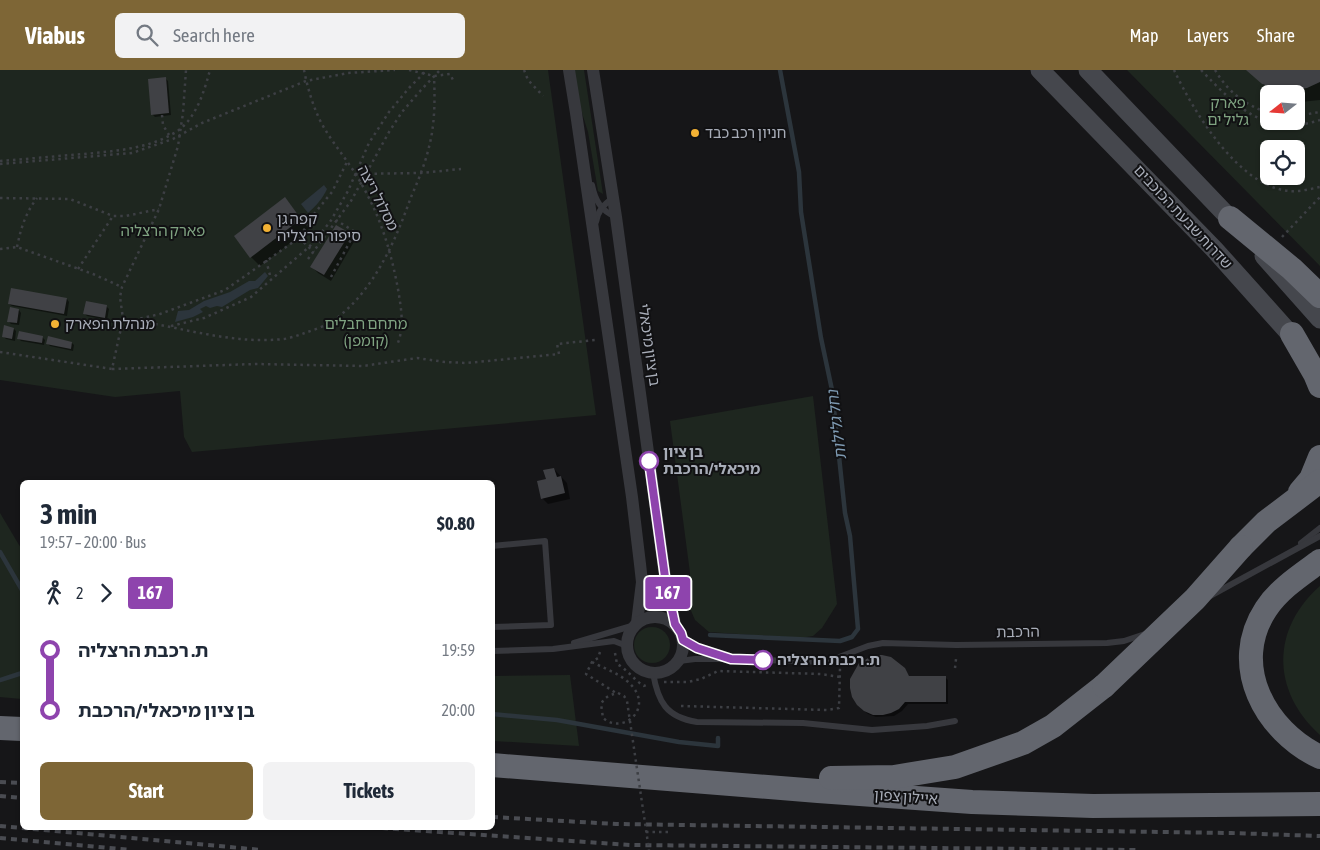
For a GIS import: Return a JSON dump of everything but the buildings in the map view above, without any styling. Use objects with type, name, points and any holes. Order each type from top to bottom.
[{"type":"highway","points":[[1230,218],[1277,256],[1320,296]]},
{"type":"highway","points":[[1292,334],[1320,386]]},
{"type":"highway","points":[[1292,501],[1311,479],[1320,457]]},
{"type":"highway","points":[[701,781],[894,777],[955,767],[1023,743],[1053,726],[1104,686],[1194,599],[1266,522],[1320,481]]},
{"type":"highway","points":[[1320,561],[1274,598],[1257,626],[1250,656],[1256,687],[1272,717],[1284,733],[1298,745],[1320,757]]},
{"type":"highway","points":[[0,728],[20,729]]},
{"type":"highway","name":"איילון צפון","points":[[495,765],[982,802],[1093,806],[1320,804]]},
{"type":"main road","name":"שדרות שבעת הכוכבים","points":[[1040,70],[1214,249],[1292,334],[1320,369]]},
{"type":"main road","points":[[1088,70],[1230,218],[1320,319]]},
{"type":"street","points":[[569,70],[594,234],[642,582],[636,624],[628,636],[627,646],[629,655],[638,668],[654,678],[667,671],[679,661],[682,655],[683,640],[681,633],[675,624],[668,619],[660,617],[651,617],[636,624]]},
{"type":"street","name":"בן ציון מיכאלי","points":[[593,70],[616,217],[665,577],[675,624]]},
{"type":"lane","points":[[576,113],[584,136],[594,192],[602,208],[616,217]]},
{"type":"lane","points":[[594,234],[597,214],[613,198]]},
{"type":"lane","name":"הרכבת","points":[[1286,554],[1320,528]]},
{"type":"lane","name":"הרכבת","points":[[679,661],[731,659],[826,662],[868,646],[883,643],[956,645],[1107,644],[1124,641],[1152,631],[1210,596],[1320,536]]},
{"type":"lane","points":[[495,546],[544,541],[551,624],[495,627]]},
{"type":"lane","points":[[559,648],[636,624]]},
{"type":"lane","name":"הרכבת","points":[[683,640],[697,648],[731,659]]},
{"type":"lane","points":[[495,651],[559,648],[614,641],[627,646]]},
{"type":"lane","points":[[654,678],[658,697],[663,705],[674,715],[697,722],[803,723],[872,730],[927,726],[955,721]]},
{"type":"path","points":[[112,370],[123,319],[120,297],[122,287],[159,209],[178,146],[182,127],[186,70]]},
{"type":"path","points":[[0,162],[131,149],[151,144],[177,132],[193,114],[204,92],[210,70]]},
{"type":"path","name":"מסלול ריצה","points":[[304,70],[306,81],[325,129],[361,183],[378,218],[390,250],[402,310],[401,337],[397,345]]},
{"type":"path","points":[[0,162],[132,153],[173,139],[202,123],[306,81],[348,73],[395,70]]},
{"type":"path","points":[[409,70],[425,71],[434,76],[450,74],[454,82]]},
{"type":"path","points":[[308,259],[361,183],[402,112],[440,70]]},
{"type":"path","points":[[524,70],[528,80],[543,96]]},
{"type":"path","points":[[1174,70],[1192,106],[1206,127],[1221,146],[1254,177],[1266,184],[1291,191],[1320,187]]},
{"type":"path","points":[[1201,70],[1236,105],[1254,116],[1274,123],[1291,125],[1307,124],[1320,120]]},
{"type":"path","points":[[1215,70],[1230,91],[1240,100],[1260,109]]},
{"type":"path","points":[[169,326],[204,318],[251,297],[309,247],[330,222],[348,191],[369,143],[389,112],[425,71]]},
{"type":"path","points":[[123,319],[210,335],[255,339],[286,339],[313,331],[336,319],[361,295],[390,250],[421,173],[429,147],[434,118],[434,76]]},
{"type":"path","points":[[1305,114],[1320,112]]},
{"type":"path","points":[[162,116],[163,125],[178,146]]},
{"type":"path","points":[[132,320],[160,314],[225,290],[299,238],[314,214],[332,192],[347,162]]},
{"type":"path","points":[[355,174],[421,173],[461,169]]},
{"type":"path","points":[[1281,238],[1320,197]]},
{"type":"path","points":[[0,198],[70,199],[113,216],[126,216],[159,209]]},
{"type":"path","points":[[17,247],[21,225],[28,210],[37,198]]},
{"type":"path","points":[[78,269],[113,216]]},
{"type":"path","points":[[331,277],[354,232],[336,220]]},
{"type":"path","points":[[299,238],[314,252]]},
{"type":"path","points":[[0,249],[17,247],[122,287]]},
{"type":"path","points":[[266,260],[272,279]]},
{"type":"path","points":[[0,352],[112,370],[255,364],[363,366],[417,358],[467,363],[558,354],[558,344],[595,340]]},
{"type":"path","points":[[614,641],[616,664],[625,668],[644,686],[654,678],[688,682],[702,679],[718,672],[821,674],[840,677]]},
{"type":"path","points":[[955,668],[956,659]]},
{"type":"path","points":[[618,693],[604,698],[601,704],[603,718],[614,724],[620,724],[632,717],[641,703],[636,690],[627,680],[592,662],[586,674],[624,696],[627,701],[646,832],[649,850]]},
{"type":"path","points":[[676,705],[827,710],[839,708],[840,668]]},
{"type":"path","points":[[646,832],[670,832]]},
{"type":"green space","name":"פארק הרצליה","points":[[0,70],[548,70],[596,415],[192,452],[184,437],[180,391],[115,397],[0,380]]},
{"type":"green space","points":[[574,70],[584,70],[603,194],[598,191],[588,132],[578,100]]},
{"type":"green space","name":"פארק גליל ים","points":[[1127,70],[1320,70],[1320,266]]},
{"type":"green space","points":[[813,396],[837,604],[822,628],[813,636],[800,638],[709,632],[695,620],[689,606],[690,573],[670,421]]},
{"type":"green space","points":[[0,513],[20,547],[20,699],[0,697]]},
{"type":"green space","points":[[1320,586],[1320,735],[1304,718],[1292,699],[1286,680],[1283,660],[1286,640],[1292,621],[1304,603]]},
{"type":"green space","points":[[652,627],[659,628],[665,632],[669,638],[669,652],[665,658],[659,662],[652,663],[645,662],[639,658],[635,652],[634,645],[635,638],[639,632],[645,628]]},
{"type":"green space","points":[[570,675],[579,746],[495,741],[495,676]]},
{"type":"shaded area","points":[[324,185],[327,189],[319,202],[308,213],[301,204]]},
{"type":"shaded area","points":[[265,272],[268,276],[258,288],[250,290],[222,307],[210,308],[206,306],[200,309],[203,312],[175,322],[178,311],[189,310],[204,301],[230,292],[249,281],[255,281]]},
{"type":"waterway","name":"נחל גלילות","points":[[710,635],[840,641],[852,637],[858,629],[850,536],[845,513],[832,390],[821,338],[801,212],[799,172],[780,70]]},
{"type":"waterway","points":[[0,552],[20,587]]},
{"type":"waterway","points":[[0,680],[20,674]]},
{"type":"waterway","points":[[495,714],[557,720],[679,742],[718,746],[718,738]]},
{"type":"railway","points":[[0,782],[20,783]]},
{"type":"railway","points":[[0,796],[20,798]]},
{"type":"railway","points":[[495,817],[616,824],[1320,836]]},
{"type":"railway","points":[[0,826],[20,828]]},
{"type":"railway","points":[[44,830],[262,850]]},
{"type":"railway","points":[[411,830],[630,845],[1137,850]]},
{"type":"railway","points":[[0,838],[131,850]]},
{"type":"bus line","name":"167","points":[[649,461],[665,577],[675,624],[683,640],[697,648],[731,659],[763,660]]},
{"type":"place","name":"חניון רכב כבד","points":[[695,133]]},
{"type":"place","name":"קפה גן סיפור הרצליה","points":[[267,228]]},
{"type":"place","name":"מנהלת הפארק","points":[[55,324]]},
{"type":"place","name":"בן ציון מיכאלי/הרכבת","points":[[649,461]]},
{"type":"place","name":"ת. רכבת הרצליה","points":[[763,660]]},
{"type":"park label","name":"מתחם חבלים (קומפן)","points":[[366,332]]}]
